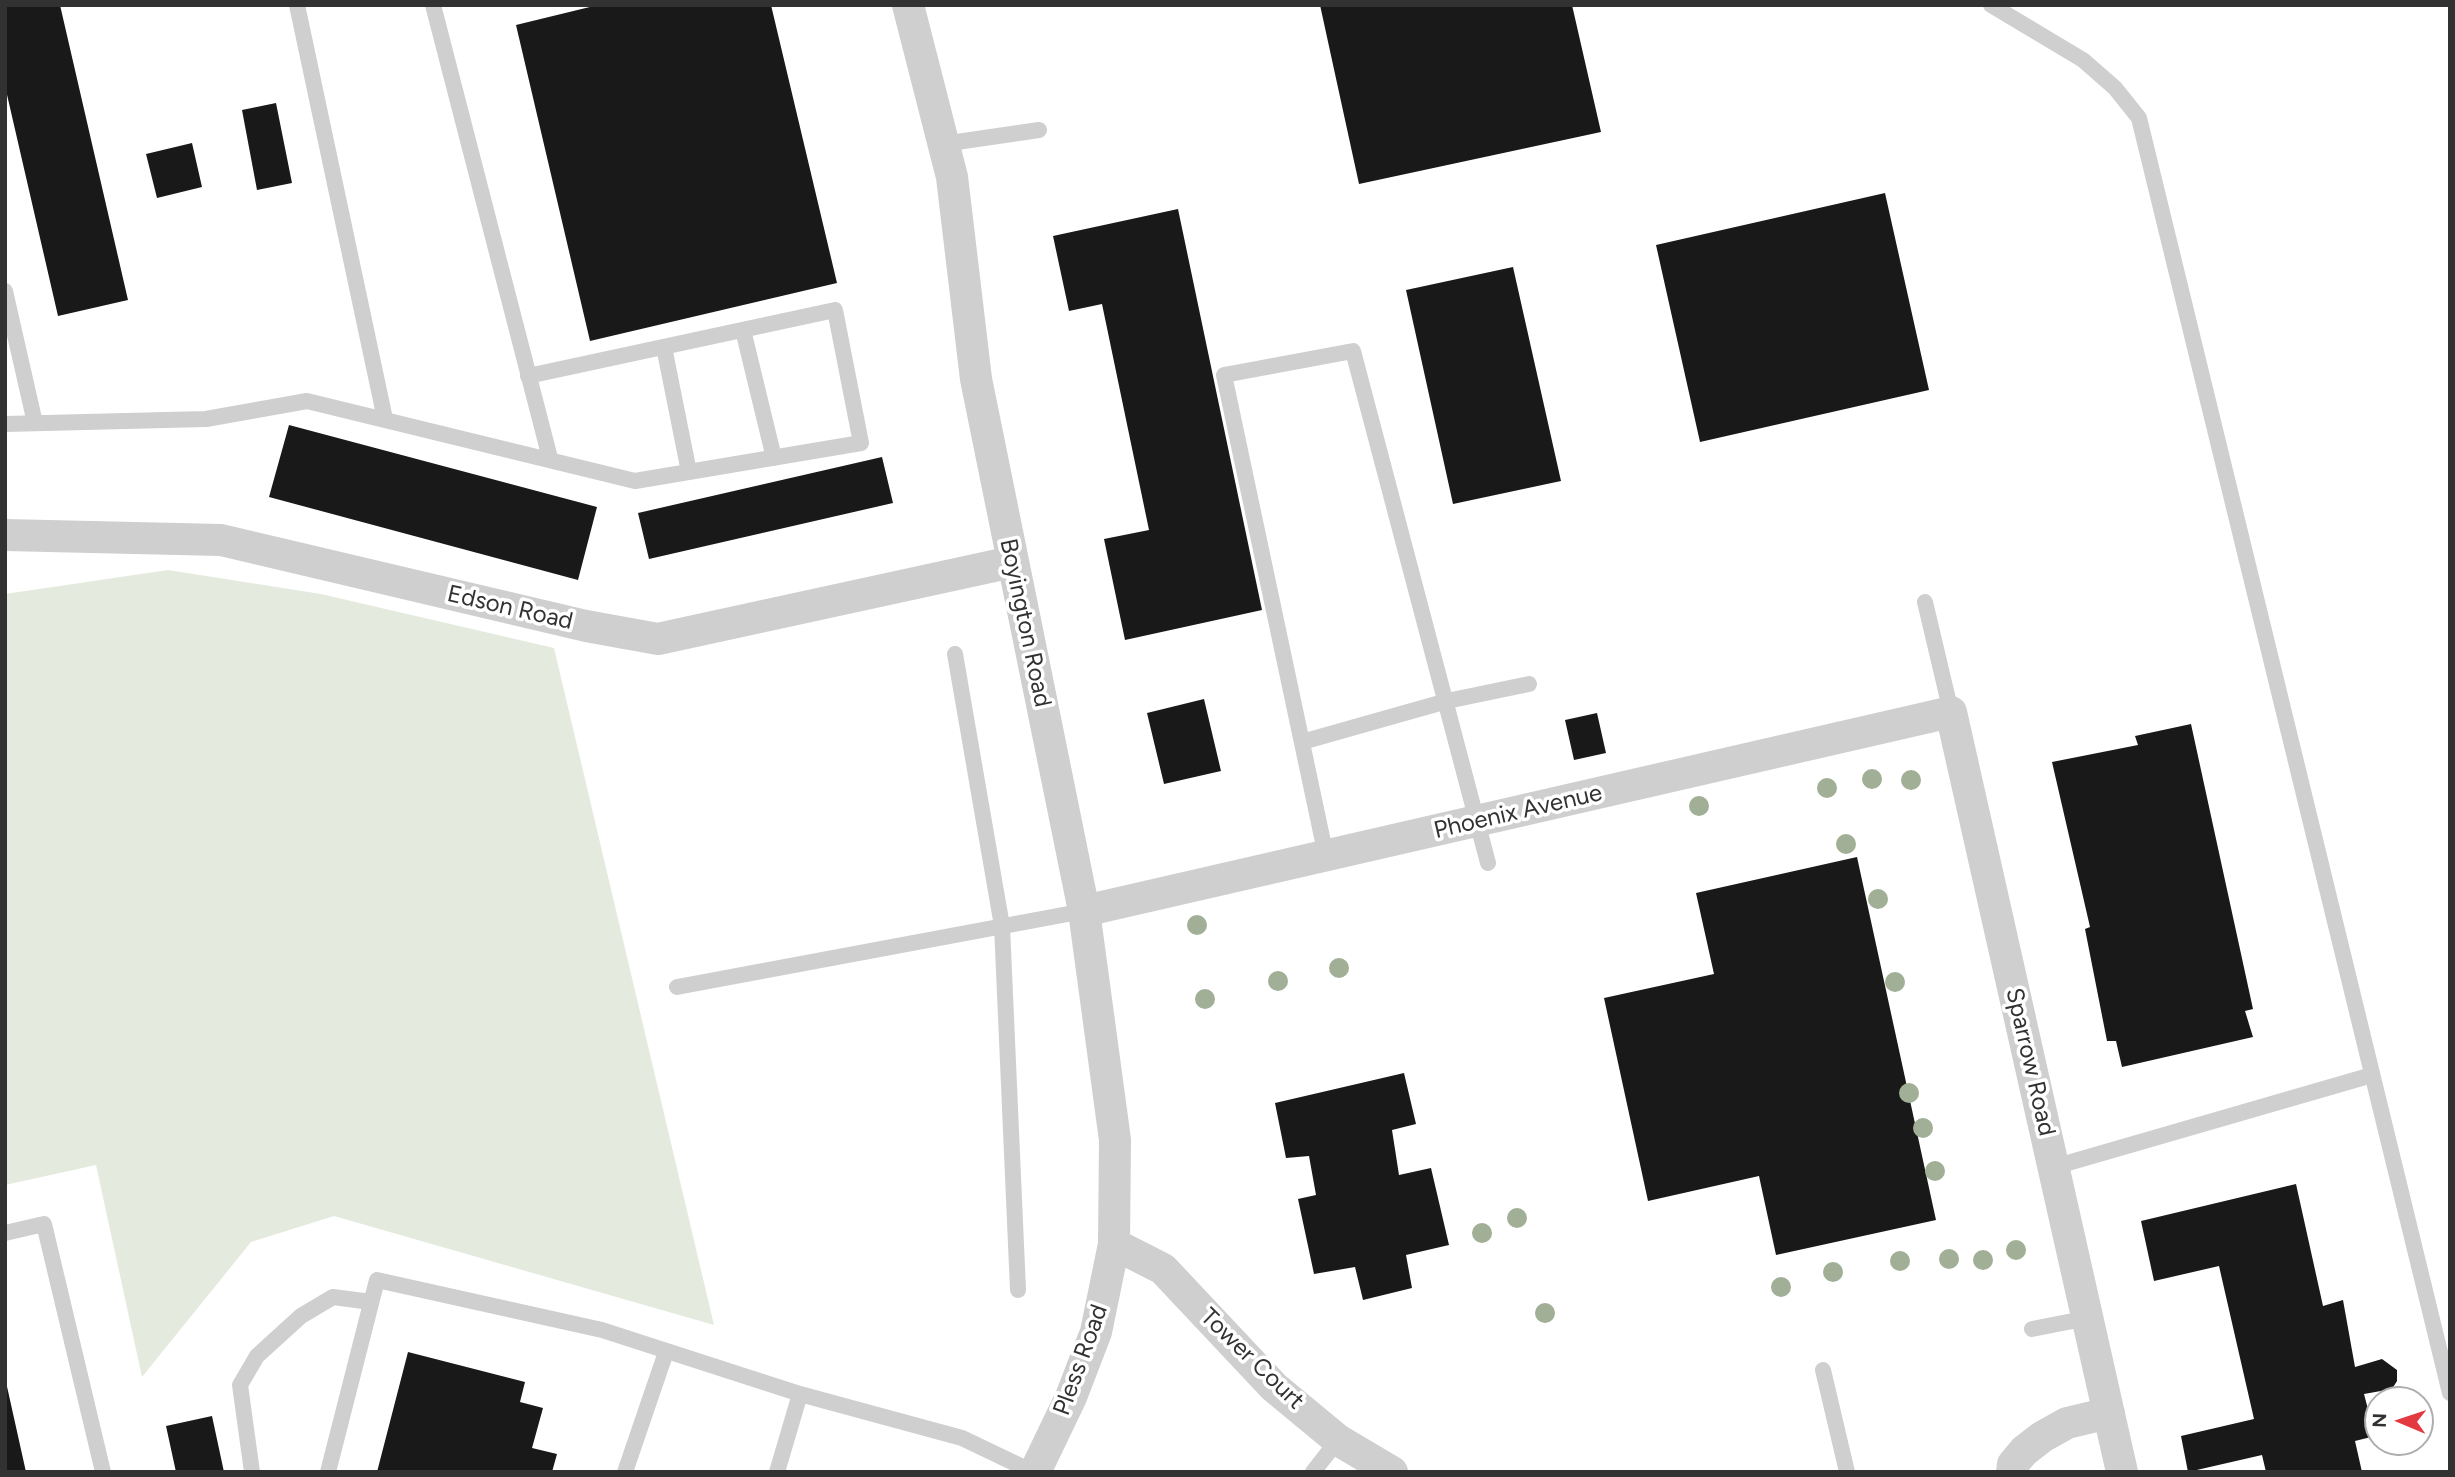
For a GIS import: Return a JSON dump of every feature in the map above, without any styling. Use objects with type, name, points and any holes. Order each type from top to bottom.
[{"type":"street","name":"Boyington Road","points":[[908,5],[952,177],[976,379],[1084,911],[1115,1140],[1114,1244]]},
{"type":"street","name":"Edson Road","points":[[5,534],[221,540],[586,626],[658,639],[1012,562]]},
{"type":"street","name":"Phoenix Avenue","points":[[1084,911],[1951,712]]},
{"type":"street","name":"Sparrow Road","points":[[1951,712],[2122,1472]]},
{"type":"street","name":"Tower Court","points":[[1114,1244],[1163,1269],[1274,1387],[1338,1440],[1392,1472]]},
{"type":"street","name":"Pless Road","points":[[1034,1472],[1071,1397],[1096,1332],[1114,1244]]},
{"type":"street","points":[[2012,1472],[2014,1464],[2024,1451],[2042,1437],[2067,1423],[2109,1413]]},
{"type":"lane","points":[[297,5],[385,419]]},
{"type":"lane","points":[[433,5],[550,458]]},
{"type":"lane","points":[[1991,5],[2083,60],[2115,88],[2139,118],[2450,1393]]},
{"type":"lane","points":[[943,144],[1039,130]]},
{"type":"lane","points":[[5,291],[35,423]]},
{"type":"lane","points":[[5,424],[206,419],[307,401],[550,458],[635,481],[861,443],[835,310],[528,376]]},
{"type":"lane","points":[[743,330],[774,458]]},
{"type":"lane","points":[[664,347],[690,472]]},
{"type":"lane","points":[[1325,856],[1224,375],[1353,351],[1479,820],[1488,863]]},
{"type":"lane","points":[[1925,601],[1951,712]]},
{"type":"lane","points":[[955,654],[1002,926],[1018,1290]]},
{"type":"lane","points":[[1302,742],[1447,701],[1529,684]]},
{"type":"lane","points":[[677,987],[1084,911]]},
{"type":"lane","points":[[2054,1167],[2372,1075]]},
{"type":"lane","points":[[5,1233],[44,1224],[103,1472]]},
{"type":"lane","points":[[328,1472],[377,1279],[603,1330],[800,1394],[962,1438],[1034,1472]]},
{"type":"lane","points":[[252,1472],[240,1385],[257,1356],[301,1316],[332,1297],[371,1302]]},
{"type":"lane","points":[[2032,1329],[2088,1318]]},
{"type":"lane","points":[[625,1472],[666,1352]]},
{"type":"lane","points":[[1823,1370],[1847,1472]]},
{"type":"lane","points":[[778,1472],[800,1394]]},
{"type":"lane","points":[[1313,1472],[1338,1440]]},
{"type":"shaded area","points":[[168,570],[321,594],[554,648],[714,1325],[334,1216],[251,1242],[142,1377],[96,1165],[5,1185],[5,594]]},
{"type":"building","points":[[5,5],[60,5],[128,300],[58,316],[5,86]]},
{"type":"building","points":[[598,5],[771,5],[837,283],[590,341],[516,25]]},
{"type":"building","points":[[1320,5],[1572,5],[1601,132],[1359,184]]},
{"type":"building","points":[[276,103],[292,183],[257,190],[242,110]]},
{"type":"building","points":[[192,143],[202,187],[157,198],[146,154]]},
{"type":"building","points":[[1885,193],[1929,390],[1700,442],[1656,245]]},
{"type":"building","points":[[1178,209],[1262,610],[1125,640],[1104,539],[1149,530],[1102,304],[1069,311],[1053,236]]},
{"type":"building","points":[[1513,267],[1561,481],[1453,504],[1406,290]]},
{"type":"building","points":[[289,425],[597,507],[578,580],[269,497]]},
{"type":"building","points":[[882,457],[893,503],[649,559],[638,513]]},
{"type":"building","points":[[1204,699],[1221,771],[1164,784],[1147,713]]},
{"type":"building","points":[[1597,713],[1606,753],[1574,760],[1565,720]]},
{"type":"building","points":[[2191,724],[2253,1009],[2245,1011],[2253,1037],[2122,1067],[2116,1041],[2107,1041],[2085,929],[2090,927],[2052,762],[2138,745],[2135,736]]},
{"type":"building","points":[[1857,857],[1936,1220],[1776,1255],[1759,1176],[1648,1201],[1604,998],[1714,974],[1696,893]]},
{"type":"building","points":[[1404,1073],[1416,1124],[1392,1130],[1399,1175],[1431,1168],[1449,1245],[1406,1255],[1412,1288],[1363,1300],[1355,1267],[1314,1274],[1298,1199],[1316,1195],[1309,1156],[1286,1158],[1275,1103]]},
{"type":"building","points":[[2296,1184],[2323,1306],[2343,1300],[2355,1367],[2382,1359],[2397,1370],[2397,1381],[2394,1386],[2364,1386],[2364,1439],[2355,1441],[2362,1472],[2266,1472],[2262,1455],[2188,1472],[2181,1436],[2254,1419],[2219,1266],[2154,1281],[2141,1221]]},
{"type":"building","points":[[408,1352],[525,1382],[520,1402],[543,1408],[532,1448],[557,1454],[552,1472],[377,1472]]},
{"type":"building","points":[[6,1382],[26,1472],[5,1472]]},
{"type":"building","points":[[212,1416],[224,1472],[176,1472],[166,1426]]}]
